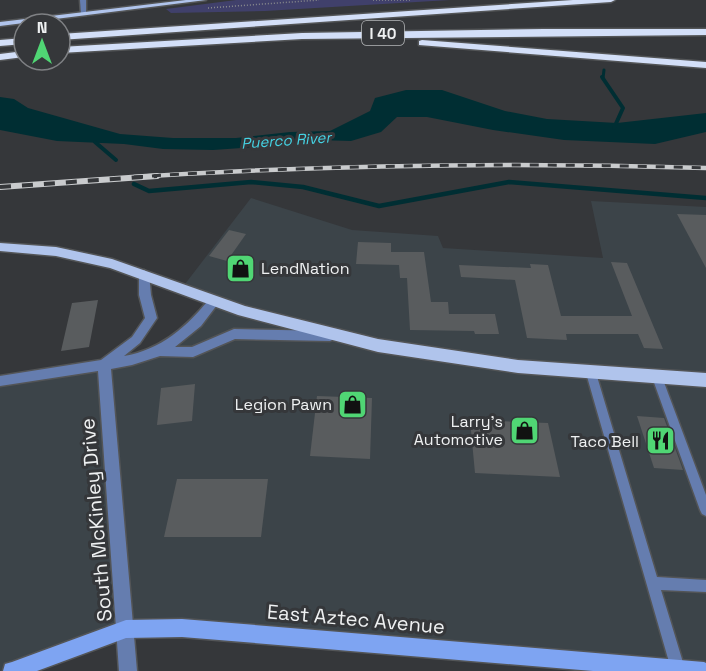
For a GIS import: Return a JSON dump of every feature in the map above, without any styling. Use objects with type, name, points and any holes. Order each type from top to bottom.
[{"type":"highway","points":[[162,29],[611,0]]},
{"type":"highway","name":"I 40","points":[[72,36],[162,29],[334,22],[469,20]]},
{"type":"highway","name":"I 40","points":[[72,49],[178,41],[410,32],[706,32]]},
{"type":"highway","points":[[178,41],[330,38],[379,40],[706,65]]},
{"type":"main road","points":[[0,24],[203,0]]},
{"type":"main road","points":[[0,247],[22,247],[74,255],[144,274],[214,301],[335,336],[416,353],[486,363],[591,373],[706,380]]},
{"type":"main road","name":"East Aztec Avenue","points":[[12,671],[126,629],[182,627],[704,671]]},
{"type":"street","points":[[83,0],[84,14]]},
{"type":"street","points":[[104,365],[136,340],[151,318],[145,295],[144,274]]},
{"type":"street","points":[[0,381],[132,360],[160,351],[197,323],[214,301]]},
{"type":"street","points":[[160,351],[193,352],[234,334],[335,336]]},
{"type":"street","name":"South McKinley Drive","points":[[104,365],[128,671]]},
{"type":"lane","points":[[591,373],[678,669]]},
{"type":"lane","points":[[657,377],[706,510]]},
{"type":"lane","points":[[653,583],[706,586]]},
{"type":"path","points":[[207,9],[319,0]]},
{"type":"path","points":[[373,0],[410,0]]},
{"type":"shaded area","points":[[236,0],[450,0],[265,11],[171,13],[166,9]]},
{"type":"shaded area","points":[[251,198],[352,230],[438,236],[443,248],[603,258],[591,201],[706,207],[706,671],[126,629],[12,671],[0,671],[0,381],[160,351],[214,302],[182,288]]},
{"type":"water","name":"Puerco River","points":[[406,90],[442,90],[505,111],[547,119],[617,123],[706,113],[706,132],[655,144],[564,140],[493,130],[427,117],[397,117],[381,132],[351,141],[315,140],[213,150],[163,149],[124,144],[57,141],[0,130],[0,97],[14,99],[28,108],[120,134],[173,138],[236,138],[290,132],[330,131],[370,111],[375,98]]},
{"type":"building","points":[[677,214],[706,215],[706,268]]},
{"type":"building","points":[[229,230],[246,234],[227,261],[209,256]]},
{"type":"building","points":[[358,242],[391,243],[391,252],[424,252],[431,302],[448,302],[449,314],[495,314],[499,334],[475,334],[474,331],[410,330],[407,278],[400,278],[399,265],[356,264]]},
{"type":"building","points":[[611,262],[627,263],[663,349],[644,348],[638,334],[566,334],[567,340],[527,338],[515,280],[461,277],[459,265],[531,268],[530,264],[548,265],[561,316],[632,316]]},
{"type":"building","points":[[98,300],[89,347],[61,351],[72,303]]},
{"type":"building","points":[[195,384],[192,421],[157,425],[161,388]]},
{"type":"building","points":[[317,396],[372,398],[370,459],[310,456]]},
{"type":"building","points":[[637,416],[664,418],[683,470],[654,468]]},
{"type":"building","points":[[470,420],[548,423],[560,477],[475,473]]},
{"type":"building","points":[[177,479],[268,479],[261,537],[164,537]]},
{"type":"waterway","points":[[603,78],[604,70]]},
{"type":"waterway","points":[[602,77],[623,108],[614,128]]},
{"type":"waterway","points":[[95,142],[116,160]]},
{"type":"waterway","points":[[134,184],[149,191],[251,182],[303,187],[379,206],[509,182],[706,198]]},
{"type":"railway","points":[[134,177],[420,166],[563,165],[706,168]]},
{"type":"railway","points":[[0,187],[157,176]]},
{"type":"place","name":"LendNation","points":[[240,268]]},
{"type":"place","name":"Legion Pawn","points":[[353,404]]},
{"type":"place","name":"Larry's Automotive","points":[[524,430]]},
{"type":"place","name":"Taco Bell","points":[[660,441]]}]
